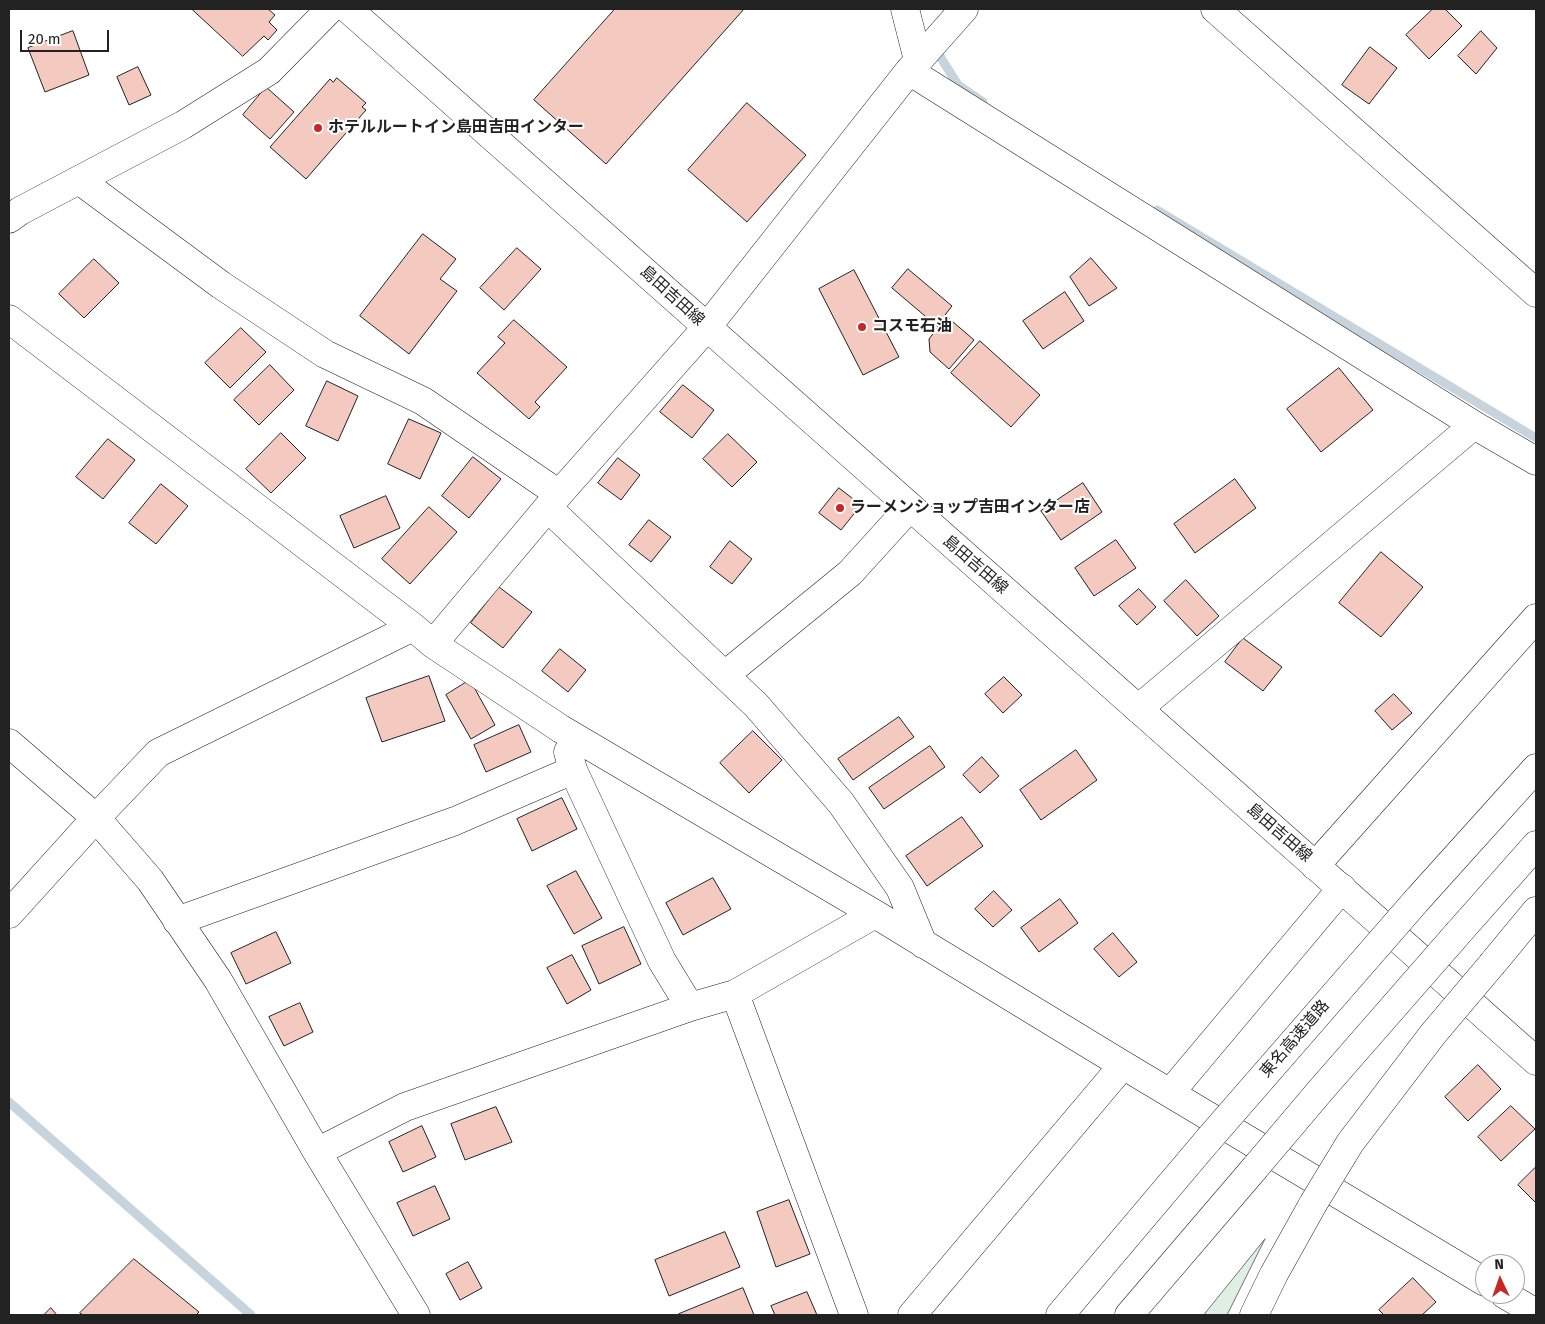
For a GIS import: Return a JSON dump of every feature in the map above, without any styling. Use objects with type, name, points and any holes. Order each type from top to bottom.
[{"type":"main road","points":[[9,219],[20,211],[183,125],[269,71],[330,9]]},
{"type":"main road","name":"島田吉田線","points":[[348,9],[1316,866],[1533,1050]]},
{"type":"main road","points":[[905,9],[916,63],[1474,425],[1536,461]]},
{"type":"main road","points":[[434,644],[553,501],[707,327],[916,63],[964,9]]},
{"type":"main road","points":[[1215,9],[1536,293]]},
{"type":"main road","points":[[79,180],[221,285],[325,354],[423,401],[553,501],[756,705],[841,803],[900,888],[923,944]]},
{"type":"main road","points":[[9,319],[434,644],[561,729],[875,914],[1123,1066],[1475,1276]]},
{"type":"main road","points":[[1138,709],[1474,425]]},
{"type":"main road","points":[[725,675],[850,573],[910,507]]},
{"type":"main road","points":[[1316,866],[1536,618]]},
{"type":"main road","points":[[9,914],[158,752],[413,627]]},
{"type":"main road","points":[[561,729],[573,770],[662,961],[690,1006]]},
{"type":"main road","points":[[9,743],[96,818],[150,880],[218,980],[317,1152],[416,1315]]},
{"type":"main road","name":"東名高速道路","points":[[1060,1315],[1208,1140],[1417,900],[1536,768]]},
{"type":"main road","points":[[177,921],[455,821],[573,770]]},
{"type":"main road","points":[[1129,1315],[1326,1084],[1536,845]]},
{"type":"main road","points":[[1170,1093],[1342,888]]},
{"type":"main road","points":[[1254,1315],[1274,1274],[1313,1204],[1350,1143],[1433,1034],[1536,911]]},
{"type":"main road","points":[[317,1152],[405,1107],[690,1006],[735,994],[875,914]]},
{"type":"main road","points":[[735,994],[854,1315]]},
{"type":"main road","points":[[912,1315],[1123,1066]]},
{"type":"main road","points":[[1521,1304],[1536,1313]]},
{"type":"green space","points":[[1265,1239],[1227,1315],[1204,1315]]},
{"type":"building","points":[[192,9],[268,9],[275,15],[269,22],[277,30],[268,40],[264,36],[243,56]]},
{"type":"building","points":[[615,9],[744,9],[606,164],[534,100]]},
{"type":"building","points":[[1433,9],[1445,9],[1462,26],[1429,59],[1406,35]]},
{"type":"building","points":[[73,31],[89,75],[45,92],[28,48]]},
{"type":"building","points":[[1481,31],[1497,48],[1476,74],[1458,56]]},
{"type":"building","points":[[1370,47],[1397,68],[1369,104],[1342,85]]},
{"type":"building","points":[[138,67],[151,95],[129,105],[117,77]]},
{"type":"building","points":[[337,78],[366,103],[362,107],[366,110],[306,179],[270,147],[330,79],[333,82]]},
{"type":"building","points":[[266,87],[294,112],[270,139],[243,115]]},
{"type":"building","points":[[747,103],[806,155],[747,222],[688,170]]},
{"type":"building","points":[[423,234],[456,259],[440,279],[457,291],[409,354],[360,316]]},
{"type":"building","points":[[517,248],[541,269],[504,310],[480,288]]},
{"type":"building","points":[[1091,258],[1117,288],[1089,306],[1070,277]]},
{"type":"building","points":[[94,259],[119,283],[84,318],[59,294]]},
{"type":"building","points":[[908,269],[952,306],[945,315],[974,340],[949,369],[930,352],[929,339],[938,327],[892,288]]},
{"type":"building","points":[[854,270],[899,357],[863,375],[819,289]]},
{"type":"building","points":[[1065,292],[1084,321],[1043,349],[1023,321]]},
{"type":"building","points":[[514,320],[567,367],[535,402],[540,407],[529,419],[477,373],[505,343],[498,337]]},
{"type":"building","points":[[241,328],[266,352],[230,388],[205,363]]},
{"type":"building","points":[[980,341],[1040,395],[1011,427],[951,373]]},
{"type":"building","points":[[270,365],[294,390],[259,425],[234,400]]},
{"type":"building","points":[[1339,368],[1373,410],[1321,452],[1287,409]]},
{"type":"building","points":[[327,381],[358,396],[338,441],[306,426]]},
{"type":"building","points":[[683,385],[714,410],[692,438],[660,412]]},
{"type":"building","points":[[409,419],[441,433],[420,479],[388,464]]},
{"type":"building","points":[[281,433],[306,458],[271,493],[246,469]]},
{"type":"building","points":[[728,434],[757,462],[732,487],[703,459]]},
{"type":"building","points":[[108,439],[135,460],[103,499],[76,477]]},
{"type":"building","points":[[473,457],[501,479],[469,518],[442,496]]},
{"type":"building","points":[[618,458],[640,475],[621,500],[598,483]]},
{"type":"building","points":[[1235,479],[1256,508],[1195,553],[1174,524]]},
{"type":"building","points":[[1083,483],[1102,512],[1061,540],[1041,511]]},
{"type":"building","points":[[161,484],[188,506],[156,544],[129,523]]},
{"type":"building","points":[[839,488],[861,505],[841,530],[819,513]]},
{"type":"building","points":[[386,496],[400,528],[354,548],[340,516]]},
{"type":"building","points":[[429,507],[457,532],[410,584],[382,559]]},
{"type":"building","points":[[649,520],[671,537],[651,562],[629,545]]},
{"type":"building","points":[[1116,540],[1136,568],[1094,596],[1075,568]]},
{"type":"building","points":[[730,541],[752,559],[732,584],[710,567]]},
{"type":"building","points":[[1381,552],[1423,587],[1381,637],[1339,603]]},
{"type":"building","points":[[1186,580],[1219,616],[1197,636],[1164,601]]},
{"type":"building","points":[[499,587],[532,612],[503,648],[471,623]]},
{"type":"building","points":[[1139,589],[1156,607],[1137,625],[1119,606]]},
{"type":"building","points":[[1243,638],[1282,667],[1263,691],[1225,662]]},
{"type":"building","points":[[560,649],[586,670],[568,692],[542,671]]},
{"type":"building","points":[[429,676],[445,721],[382,742],[366,698]]},
{"type":"building","points":[[1004,677],[1022,695],[1003,713],[985,694]]},
{"type":"building","points":[[470,680],[495,725],[471,739],[446,695]]},
{"type":"building","points":[[1394,694],[1412,713],[1392,730],[1375,711]]},
{"type":"building","points":[[899,717],[914,737],[853,780],[838,759]]},
{"type":"building","points":[[519,725],[531,752],[486,772],[474,745]]},
{"type":"building","points":[[753,731],[782,760],[749,793],[720,763]]},
{"type":"building","points":[[930,746],[945,767],[884,809],[869,788]]},
{"type":"building","points":[[1076,750],[1097,780],[1041,820],[1020,790]]},
{"type":"building","points":[[982,757],[999,776],[980,793],[963,775]]},
{"type":"building","points":[[562,798],[577,829],[532,851],[517,819]]},
{"type":"building","points":[[962,817],[983,846],[927,886],[906,856]]},
{"type":"building","points":[[576,871],[602,918],[574,934],[547,886]]},
{"type":"building","points":[[713,878],[731,909],[683,935],[666,903]]},
{"type":"building","points":[[994,891],[1012,910],[993,927],[975,909]]},
{"type":"building","points":[[1060,899],[1078,923],[1039,952],[1021,928]]},
{"type":"building","points":[[624,927],[641,964],[599,984],[582,946]]},
{"type":"building","points":[[276,932],[291,963],[246,984],[231,953]]},
{"type":"building","points":[[1113,933],[1137,962],[1119,977],[1094,949]]},
{"type":"building","points":[[572,955],[591,990],[567,1004],[547,968]]},
{"type":"building","points":[[300,1003],[313,1032],[284,1046],[269,1017]]},
{"type":"building","points":[[1478,1065],[1501,1089],[1468,1121],[1445,1097]]},
{"type":"building","points":[[1511,1106],[1535,1129],[1501,1161],[1478,1137]]},
{"type":"building","points":[[496,1107],[512,1142],[465,1160],[451,1124]]},
{"type":"building","points":[[422,1126],[436,1157],[403,1172],[389,1142]]},
{"type":"building","points":[[1536,1167],[1536,1203],[1518,1185]]},
{"type":"building","points":[[435,1186],[450,1219],[413,1236],[397,1203]]},
{"type":"building","points":[[789,1200],[810,1254],[776,1267],[757,1212]]},
{"type":"building","points":[[725,1232],[740,1267],[669,1296],[655,1260]]},
{"type":"building","points":[[134,1259],[199,1312],[196,1315],[83,1315],[80,1313]]},
{"type":"building","points":[[468,1262],[482,1288],[460,1300],[446,1274]]},
{"type":"building","points":[[1413,1278],[1436,1302],[1422,1315],[1384,1315],[1379,1310]]},
{"type":"building","points":[[743,1288],[754,1315],[679,1314]]},
{"type":"building","points":[[807,1292],[817,1315],[775,1315],[771,1306]]},
{"type":"building","points":[[51,1308],[57,1315],[44,1315]]},
{"type":"waterway","points":[[934,47],[958,85],[983,102]]},
{"type":"waterway","points":[[1157,210],[1536,438]]},
{"type":"waterway","points":[[9,1102],[251,1315]]},
{"type":"place","name":"ホテルルートイン島田吉田インター","points":[[318,128]]},
{"type":"place","name":"コスモ石油","points":[[862,327]]},
{"type":"place","name":"ラーメンショップ吉田インター店","points":[[840,508]]}]
